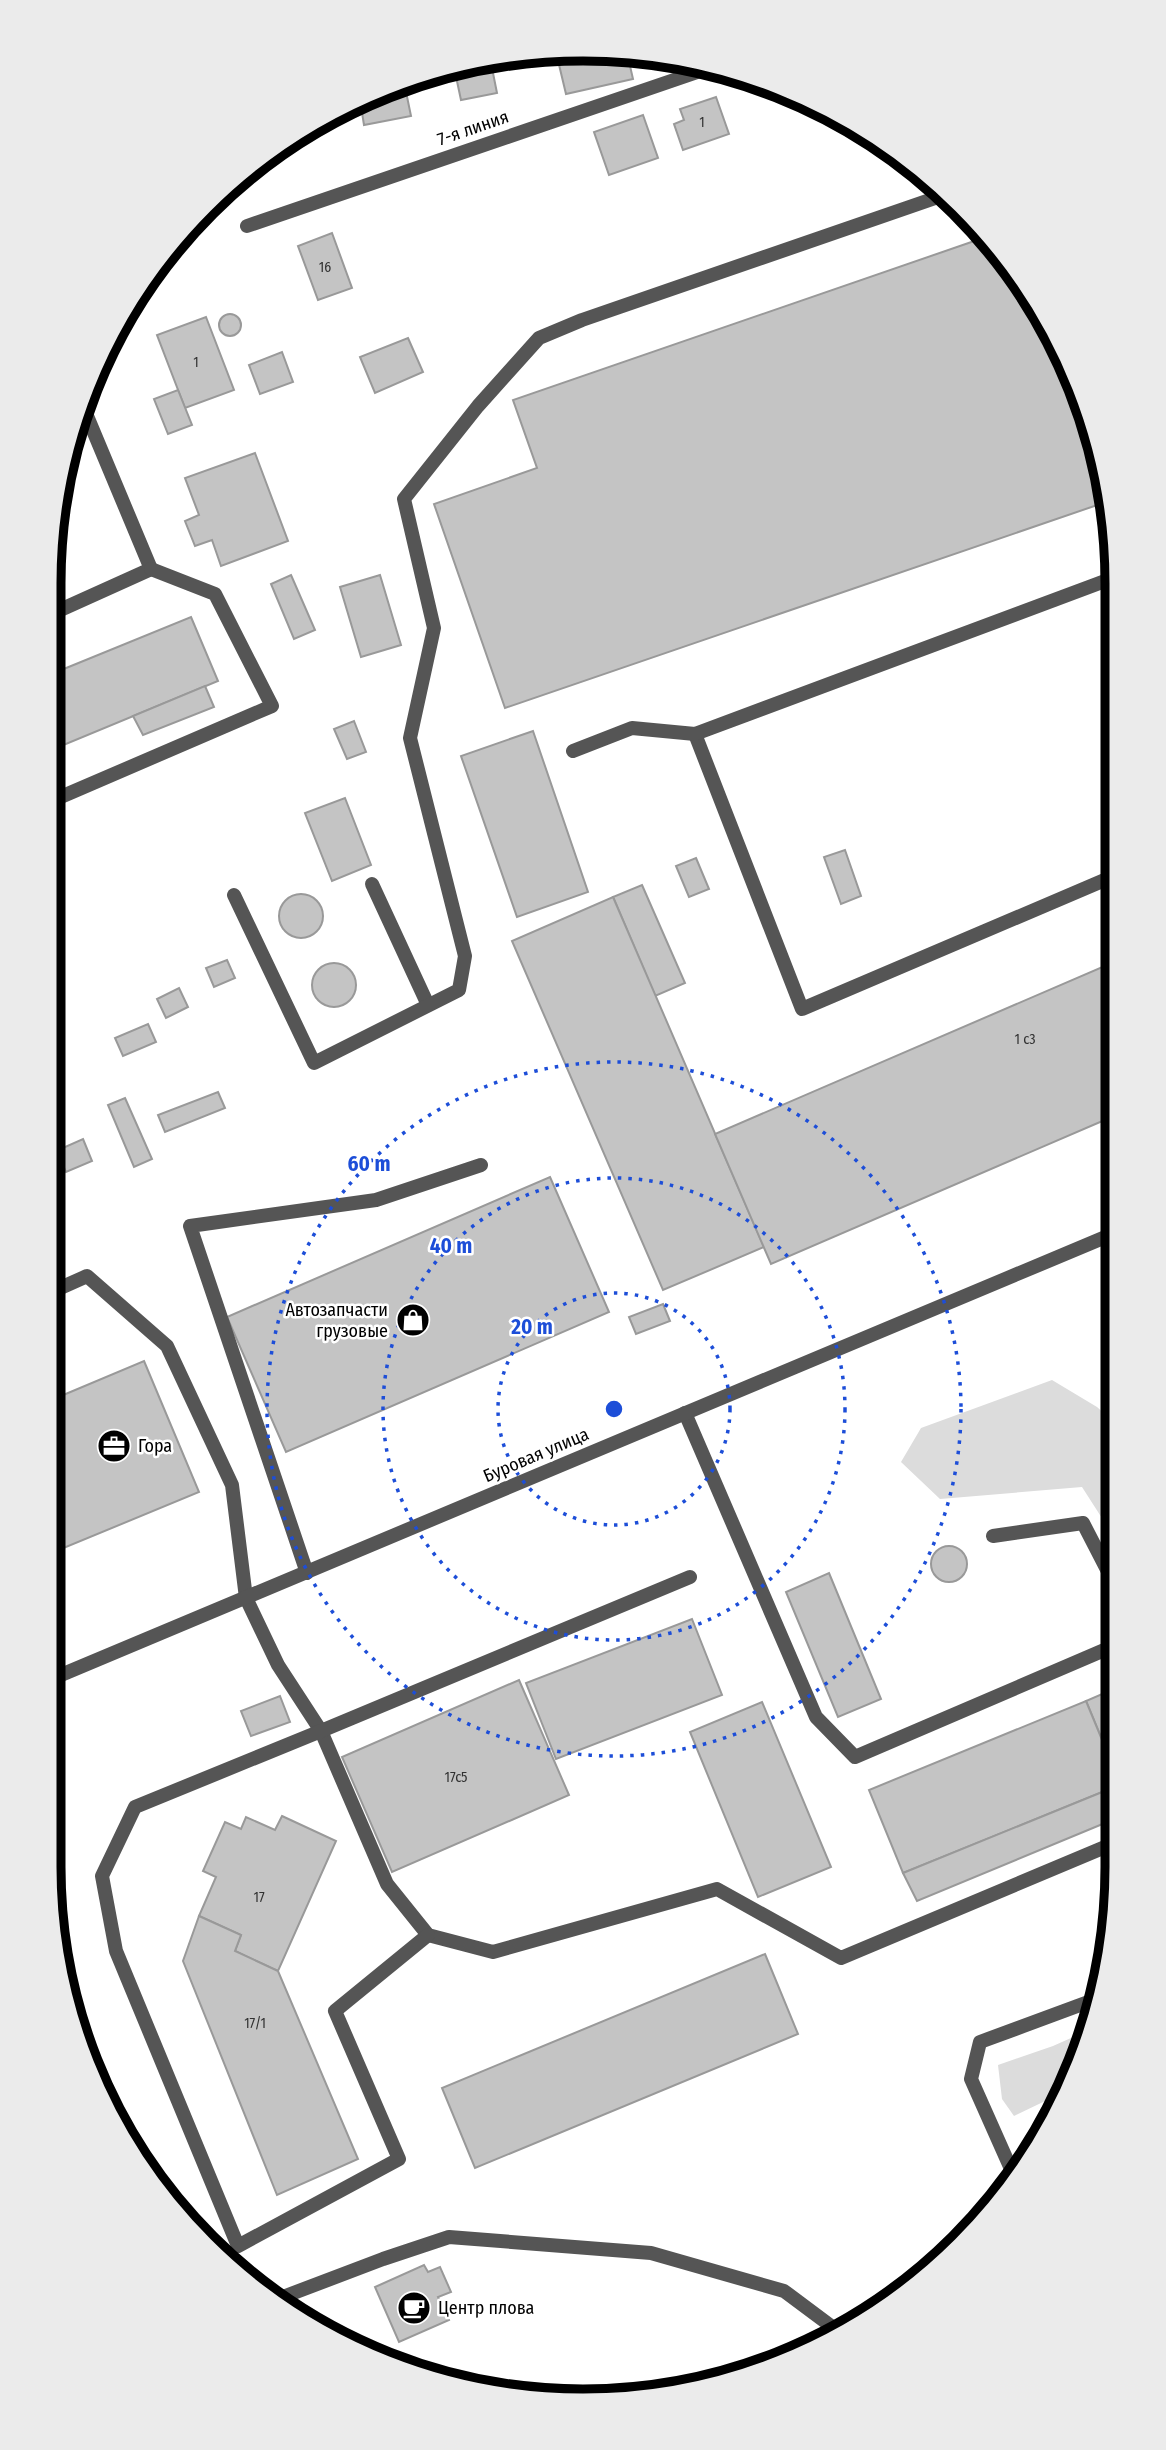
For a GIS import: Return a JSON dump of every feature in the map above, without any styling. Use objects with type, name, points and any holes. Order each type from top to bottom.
[{"type":"street","name":"7-я линия","points":[[247,226],[694,73]]},
{"type":"street","points":[[234,895],[314,1063],[459,990],[465,956],[410,738],[433,628],[404,499],[478,407],[539,338],[582,320],[935,198]]},
{"type":"street","points":[[88,418],[151,569]]},
{"type":"street","points":[[61,610],[151,569],[215,594],[272,706],[61,797]]},
{"type":"street","points":[[573,751],[632,728],[695,734],[1105,581]]},
{"type":"street","points":[[695,734],[802,1009],[1105,880]]},
{"type":"street","points":[[372,884],[428,1005]]},
{"type":"street","points":[[307,1573],[190,1226],[376,1200],[481,1165]]},
{"type":"street","name":"Буровая улица","points":[[61,1675],[1105,1237]]},
{"type":"street","points":[[61,1288],[88,1276],[167,1346],[232,1485],[246,1598],[278,1665],[321,1731],[387,1884],[428,1935],[493,1952],[717,1889],[841,1958],[1105,1847]]},
{"type":"street","points":[[685,1413],[816,1717],[855,1757],[1105,1650]]},
{"type":"street","points":[[993,1536],[1083,1522],[1105,1565]]},
{"type":"street","points":[[428,1935],[335,2011],[399,2159],[238,2246],[116,1951],[102,1876],[135,1807],[690,1577]]},
{"type":"street","points":[[1010,2167],[971,2079],[980,2042],[1087,2002]]},
{"type":"street","points":[[286,2296],[449,2237],[651,2253],[784,2291],[831,2326]]},
{"type":"shaded area","points":[[1052,1380],[1105,1414],[1105,1523],[1082,1487],[940,1499],[901,1462],[921,1428]]},
{"type":"shaded area","points":[[1077,2035],[1051,2098],[1014,2116],[1002,2099],[998,2065]]},
{"type":"building","points":[[558,62],[629,63],[633,79],[566,94]]},
{"type":"building","points":[[492,69],[497,93],[461,100],[456,77]]},
{"type":"building","points":[[406,92],[411,116],[364,125],[362,111]]},
{"type":"building","points":[[716,97],[729,134],[683,150],[674,124],[684,120],[680,109]]},
{"type":"building","points":[[643,115],[658,158],[609,175],[594,132]]},
{"type":"building","points":[[332,233],[352,288],[318,300],[298,246]]},
{"type":"building","points":[[976,240],[1017,293],[1051,352],[1077,415],[1095,481],[1098,505],[505,708],[434,504],[537,468],[513,400]]},
{"type":"building","points":[[230,314],[240,321],[241,325],[234,335],[230,336],[220,329],[219,325],[226,315]]},
{"type":"building","points":[[206,317],[234,390],[185,408],[157,335]]},
{"type":"building","points":[[408,338],[423,372],[375,393],[360,357]]},
{"type":"building","points":[[282,352],[293,382],[260,394],[249,365]]},
{"type":"building","points":[[178,390],[192,425],[168,434],[154,399]]},
{"type":"building","points":[[255,453],[288,541],[221,566],[212,540],[195,546],[185,521],[199,515],[185,478]]},
{"type":"building","points":[[291,575],[315,630],[294,639],[271,584]]},
{"type":"building","points":[[380,575],[401,645],[361,657],[340,587]]},
{"type":"building","points":[[191,617],[218,681],[61,746],[61,670]]},
{"type":"building","points":[[205,686],[214,707],[143,735],[133,716]]},
{"type":"building","points":[[354,721],[366,752],[347,759],[334,729]]},
{"type":"building","points":[[533,731],[588,892],[517,917],[461,756]]},
{"type":"building","points":[[345,798],[371,865],[332,881],[305,813]]},
{"type":"building","points":[[845,850],[861,896],[841,904],[824,857]]},
{"type":"building","points":[[696,858],[709,889],[689,897],[676,866]]},
{"type":"building","points":[[642,885],[685,983],[655,996],[613,897]]},
{"type":"building","points":[[301,894],[317,900],[323,916],[317,932],[301,938],[285,932],[279,916],[285,900]]},
{"type":"building","points":[[613,897],[764,1247],[663,1290],[512,941]]},
{"type":"building","points":[[227,960],[235,978],[214,987],[206,968]]},
{"type":"building","points":[[334,963],[350,969],[356,985],[350,1001],[334,1007],[318,1001],[312,985],[318,969]]},
{"type":"building","points":[[1105,966],[1105,1120],[771,1264],[715,1134]]},
{"type":"building","points":[[179,988],[188,1007],[166,1018],[157,999]]},
{"type":"building","points":[[148,1024],[156,1042],[123,1056],[115,1038]]},
{"type":"building","points":[[218,1092],[225,1108],[165,1132],[158,1115]]},
{"type":"building","points":[[125,1098],[152,1159],[134,1167],[108,1105]]},
{"type":"building","points":[[83,1139],[92,1161],[66,1172],[61,1162],[61,1149]]},
{"type":"building","points":[[550,1177],[609,1312],[286,1452],[227,1317]]},
{"type":"building","points":[[663,1304],[670,1321],[636,1334],[629,1317]]},
{"type":"building","name":"Гора","points":[[144,1361],[199,1492],[61,1549],[61,1396]]},
{"type":"building","points":[[949,1546],[962,1551],[967,1564],[962,1577],[949,1582],[936,1577],[931,1564],[936,1551]]},
{"type":"building","points":[[829,1573],[881,1699],[838,1717],[786,1592]]},
{"type":"building","points":[[692,1619],[722,1695],[556,1759],[526,1683]]},
{"type":"building","points":[[519,1680],[569,1795],[392,1872],[342,1757]]},
{"type":"building","points":[[1105,1693],[1105,1747],[1086,1701]]},
{"type":"building","points":[[280,1696],[290,1722],[251,1736],[241,1711]]},
{"type":"building","points":[[1086,1701],[1105,1747],[1105,1791],[903,1873],[869,1790]]},
{"type":"building","points":[[762,1702],[831,1867],[758,1897],[690,1732]]},
{"type":"building","points":[[1105,1791],[1105,1823],[917,1901],[903,1873]]},
{"type":"building","points":[[282,1816],[336,1841],[278,1971],[235,1951],[241,1935],[199,1916],[216,1877],[203,1871],[225,1822],[241,1829],[246,1817],[275,1830]]},
{"type":"building","points":[[199,1916],[241,1935],[235,1951],[278,1971],[358,2159],[277,2195],[183,1961]]},
{"type":"building","points":[[765,1954],[798,2034],[475,2168],[442,2088]]},
{"type":"building","name":"Центр плова","points":[[424,2265],[428,2272],[440,2267],[451,2292],[438,2297],[449,2320],[399,2342],[375,2287]]},
{"type":"place","name":"Автозапчасти грузовые","points":[[413,1320]]},
{"type":"place","name":"Гора","points":[[114,1446]]},
{"type":"place","name":"Центр плова","points":[[414,2308]]}]
